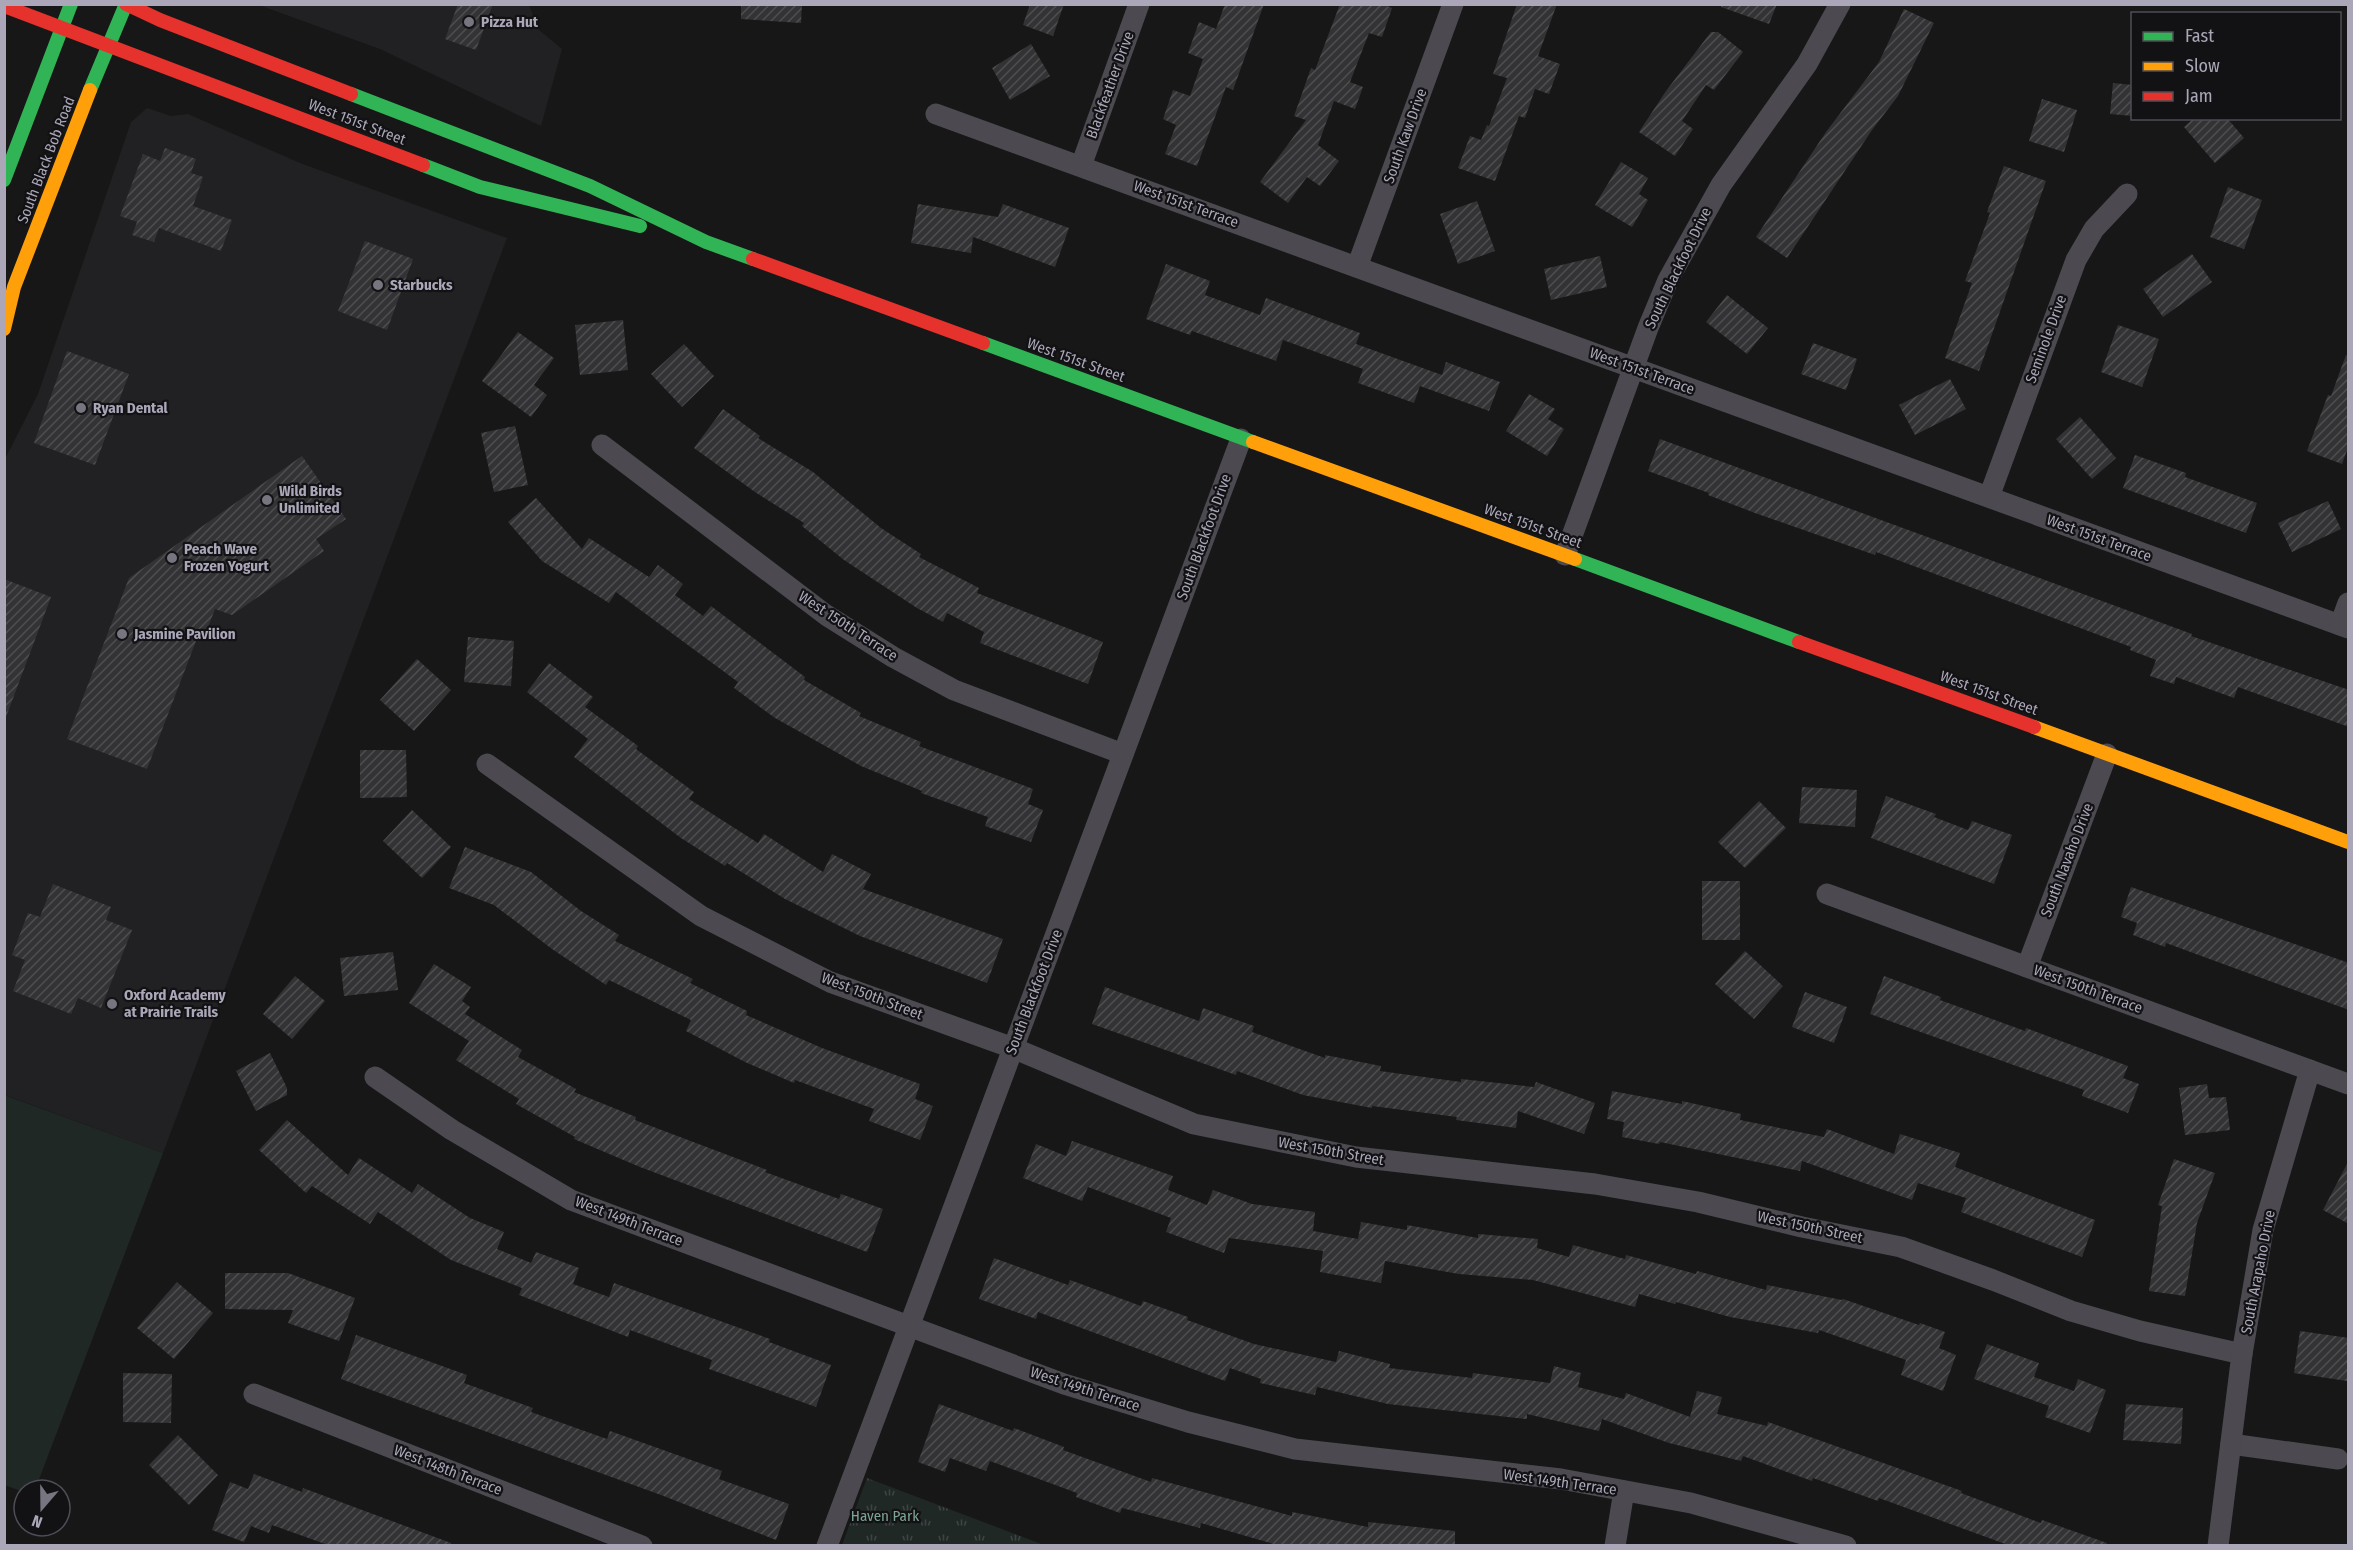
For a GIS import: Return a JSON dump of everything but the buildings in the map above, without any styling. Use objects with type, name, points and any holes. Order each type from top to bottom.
[{"type":"main road","points":[[4,180],[71,4]]},
{"type":"main road","name":"West 151st Street","points":[[126,5],[590,186],[706,242],[2349,842]]},
{"type":"main road","name":"South Black Bob Road","points":[[4,329],[14,287],[108,44],[126,5]]},
{"type":"main road","name":"West 151st Street","points":[[4,6],[483,183],[706,242]]},
{"type":"main road","points":[[504,167],[620,201]]},
{"type":"street","name":"Blackfeather Drive","points":[[1081,166],[1139,4]]},
{"type":"street","name":"South Kaw Drive","points":[[1357,267],[1453,4]]},
{"type":"street","name":"South Blackfoot Drive","points":[[1565,555],[1633,367],[1668,280],[1704,212],[1807,64],[1840,4]]},
{"type":"street","name":"West 151st Terrace","points":[[936,114],[2344,627]]},
{"type":"street","name":"Seminole Drive","points":[[1989,497],[2076,260],[2094,230],[2127,194]]},
{"type":"street","name":"South Blackfoot Drive","points":[[827,1545],[1241,439]]},
{"type":"street","name":"West 150th Terrace","points":[[602,445],[826,615],[892,657],[954,690],[1123,754]]},
{"type":"street","points":[[2344,627],[2349,603]]},
{"type":"street","name":"South Navaho Drive","points":[[2027,967],[2107,754]]},
{"type":"street","name":"West 150th Street","points":[[487,764],[701,916],[830,982],[1013,1048],[1194,1124],[1356,1157],[1595,1184],[1698,1202],[1802,1227],[1901,1247],[2071,1311],[2140,1331],[2242,1354]]},
{"type":"street","name":"West 150th Terrace","points":[[1827,894],[2349,1084]]},
{"type":"street","name":"South Arapaho Drive","points":[[2218,1545],[2242,1354],[2263,1230],[2310,1070]]},
{"type":"street","name":"West 149th Terrace","points":[[375,1077],[452,1130],[571,1200],[1064,1384],[1188,1422],[1295,1449],[1561,1479],[1690,1503],[1846,1545]]},
{"type":"street","name":"West 148th Terrace","points":[[254,1394],[642,1545]]},
{"type":"street","points":[[2231,1443],[2338,1459]]},
{"type":"street","points":[[1615,1545],[1624,1491]]},
{"type":"shaded area","points":[[259,5],[529,5],[539,30],[562,49],[541,126],[380,49]]},
{"type":"shaded area","points":[[147,108],[171,116],[188,114],[300,163],[507,238],[163,1153],[5,1095],[4,461],[38,394],[131,122]]},
{"type":"green space","points":[[4,1095],[163,1153],[40,1478],[12,1478],[12,1488],[4,1485]]},
{"type":"green space","name":"Haven Park","points":[[867,1478],[1044,1545],[842,1545]]},
{"type":"traffic: fast","points":[[4,180],[71,4]]},
{"type":"traffic: fast","points":[[90,90],[126,4]]},
{"type":"traffic: fast","points":[[351,94],[590,186],[706,242],[753,259]]},
{"type":"traffic: fast","points":[[423,165],[480,187],[640,226]]},
{"type":"traffic: fast","points":[[983,343],[1253,442]]},
{"type":"traffic: fast","points":[[1575,559],[1799,642]]},
{"type":"traffic: slow","points":[[4,329],[14,287],[90,90]]},
{"type":"traffic: slow","points":[[1253,442],[1575,559]]},
{"type":"traffic: slow","points":[[2034,727],[2348,842]]},
{"type":"traffic: jam","points":[[126,4],[160,20],[351,94]]},
{"type":"traffic: jam","points":[[4,6],[423,165]]},
{"type":"traffic: jam","points":[[753,259],[983,343]]},
{"type":"traffic: jam","points":[[1799,642],[2034,727]]},
{"type":"place","name":"Pizza Hut","points":[[469,22]]},
{"type":"place","name":"Starbucks","points":[[378,285]]},
{"type":"place","name":"Ryan Dental","points":[[81,408]]},
{"type":"place","name":"Wild Birds Unlimited","points":[[267,500]]},
{"type":"place","name":"Peach Wave Frozen Yogurt","points":[[172,558]]},
{"type":"place","name":"Jasmine Pavilion","points":[[122,634]]},
{"type":"place","name":"Oxford Academy at Prairie Trails","points":[[112,1004]]}]
